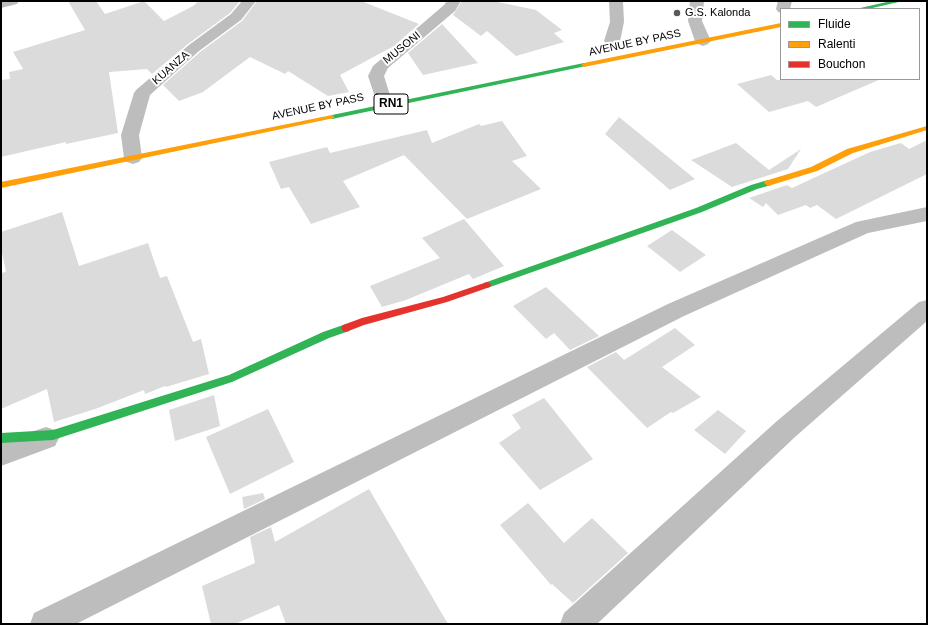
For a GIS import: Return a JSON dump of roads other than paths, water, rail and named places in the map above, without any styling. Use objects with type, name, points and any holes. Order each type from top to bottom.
[{"type":"main road","points":[[864,8],[900,1]]},
{"type":"main road","name":"AVENUE BY PASS","points":[[1,185],[780,24]]},
{"type":"main road","points":[[1,438],[52,435],[232,378],[326,335],[362,322],[444,300],[699,210],[754,187],[814,169],[850,151],[927,128]]},
{"type":"street","points":[[1,4],[12,1]]},
{"type":"street","name":"KUANZA","points":[[133,158],[130,135],[142,93],[194,48],[236,17],[249,1]]},
{"type":"street","name":"MUSONI","points":[[385,105],[376,76],[381,66],[450,8],[454,1]]},
{"type":"street","points":[[612,41],[616,22],[616,1]]},
{"type":"street","points":[[697,1],[695,21],[703,41]]},
{"type":"street","points":[[45,624],[676,310],[863,227],[927,214]]},
{"type":"street","points":[[575,624],[776,440],[786,429],[927,308]]},
{"type":"street","points":[[1,454],[52,435]]},
{"type":"place","name":"G.S. Kalonda","points":[[677,13]]}]
